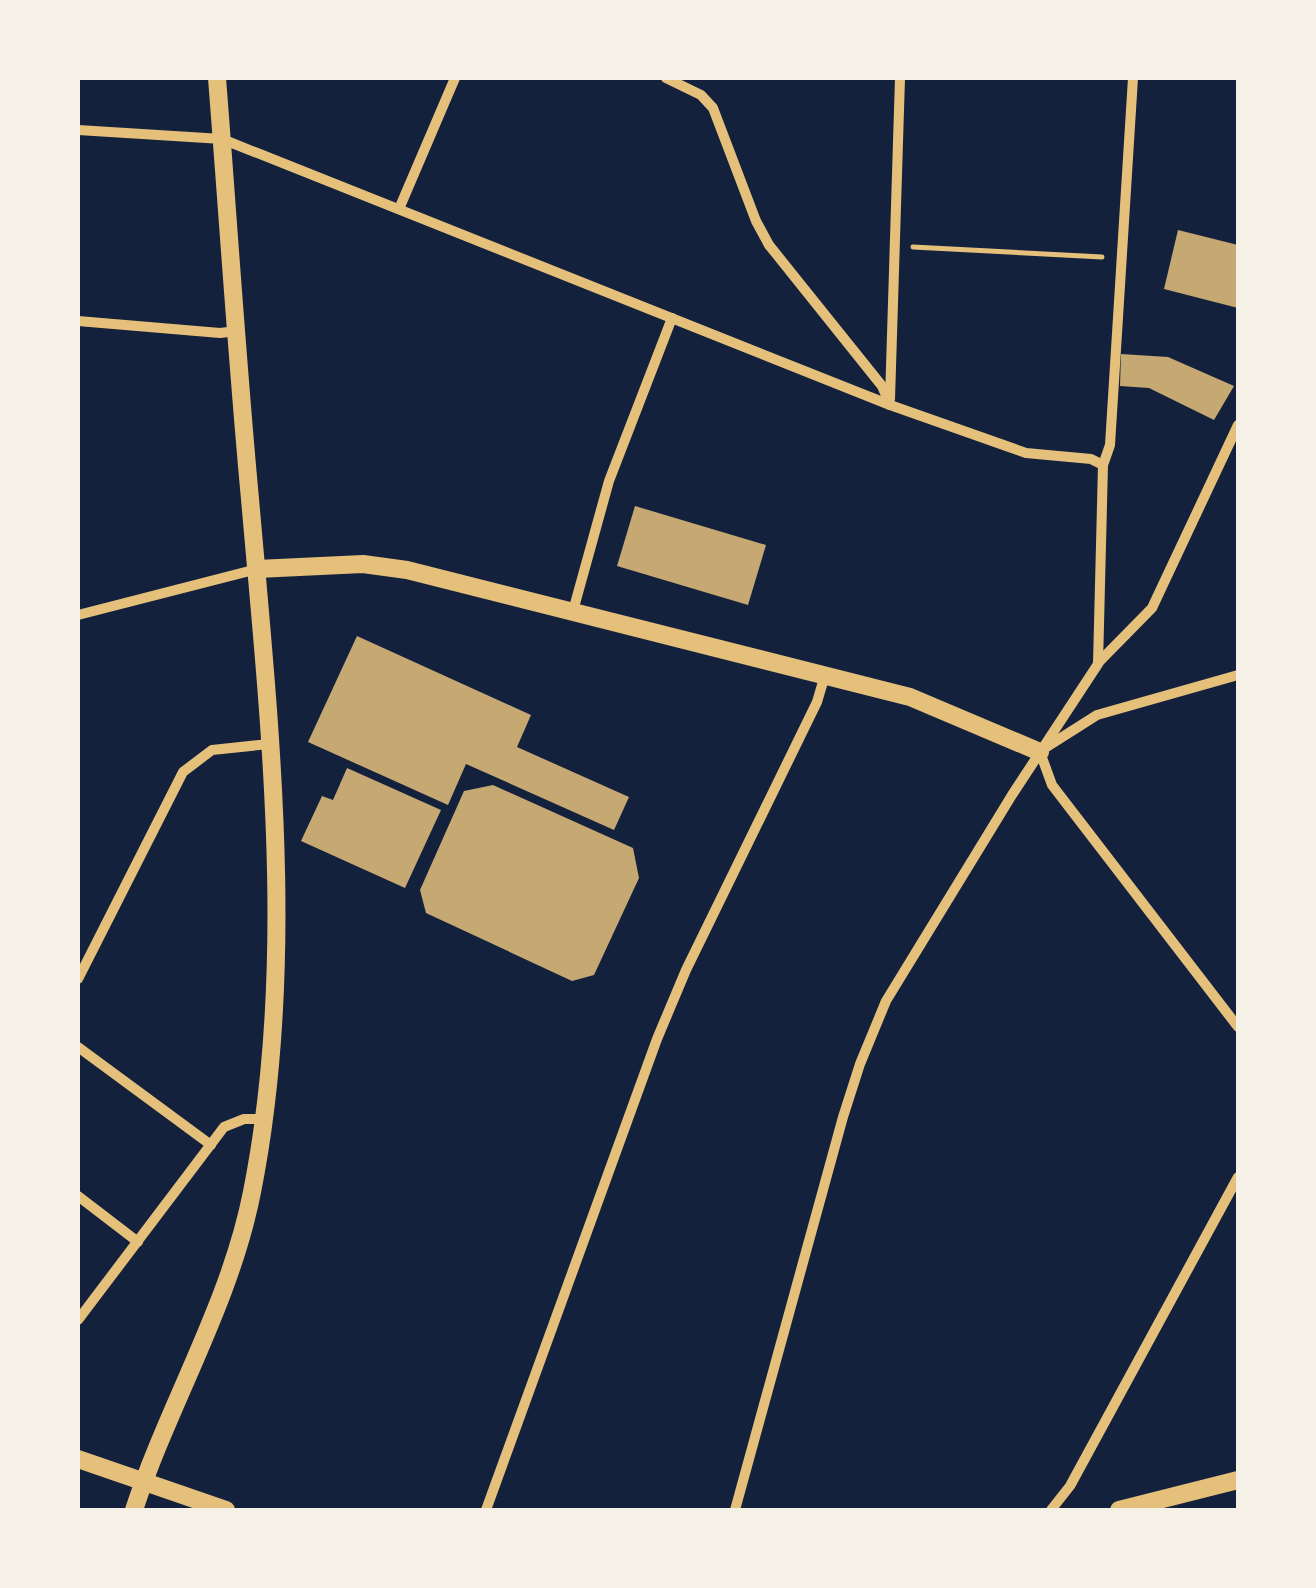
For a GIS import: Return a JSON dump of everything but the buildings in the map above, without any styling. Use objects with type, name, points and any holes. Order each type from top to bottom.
[{"type":"street","points":[[134,1510],[233,1263],[266,1120],[273,1049],[274,818],[217,78]]},
{"type":"street","points":[[399,209],[455,78]]},
{"type":"street","points":[[666,78],[702,95],[713,108],[769,245],[882,386],[890,404]]},
{"type":"street","points":[[890,404],[900,78]]},
{"type":"street","points":[[1098,664],[1104,464],[1110,445],[1133,78]]},
{"type":"street","points":[[78,130],[222,139],[890,404],[1026,453],[1104,464]]},
{"type":"street","points":[[573,611],[609,480],[672,318]]},
{"type":"street","points":[[78,321],[220,333],[238,331]]},
{"type":"street","points":[[735,1510],[860,1064],[886,1001],[1098,664],[1152,608],[1238,426]]},
{"type":"street","points":[[78,614],[257,570],[363,564],[406,570],[910,697],[1040,752],[1052,785],[1238,1026]]},
{"type":"street","points":[[486,1510],[657,1039],[686,970],[817,702],[824,675]]},
{"type":"street","points":[[1040,752],[1097,714],[1238,675]]},
{"type":"street","points":[[78,979],[183,772],[212,750],[269,744]]},
{"type":"street","points":[[78,1047],[211,1145]]},
{"type":"street","points":[[78,1320],[224,1127],[244,1119],[266,1120]]},
{"type":"street","points":[[1050,1510],[1070,1486],[1238,1178]]},
{"type":"street","points":[[78,1196],[138,1242]]},
{"type":"street","points":[[78,1460],[226,1510]]},
{"type":"street","points":[[1119,1510],[1238,1480]]},
{"type":"path","points":[[895,246],[1122,258]]}]
